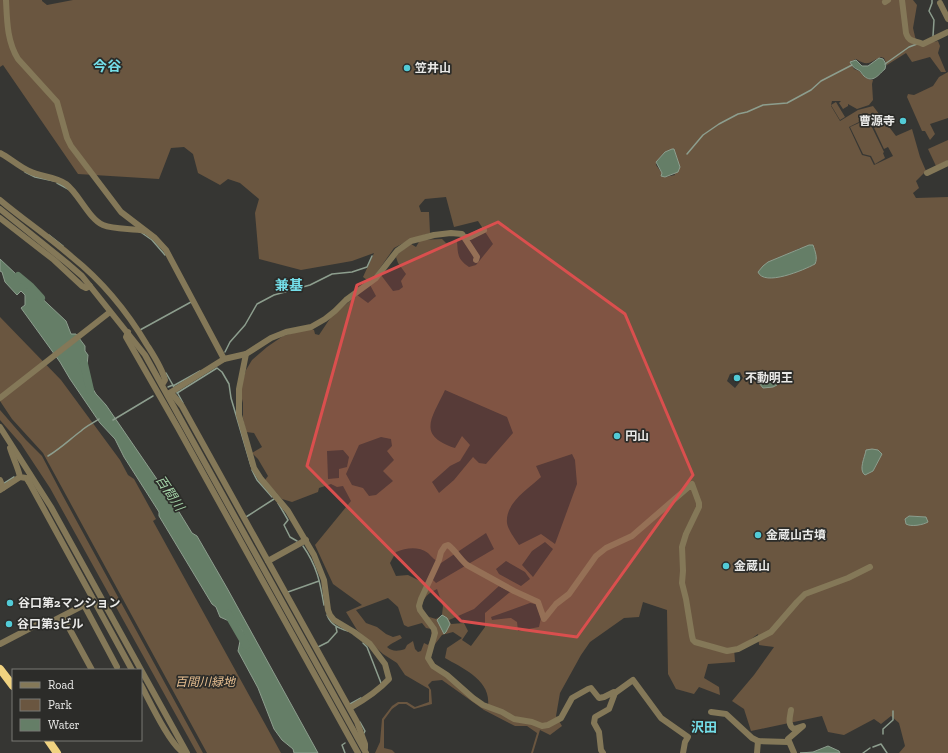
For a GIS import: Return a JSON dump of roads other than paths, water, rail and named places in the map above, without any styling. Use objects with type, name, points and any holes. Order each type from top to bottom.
[{"type":"highway","points":[[0,669],[12,685]]},
{"type":"highway","points":[[49,741],[56,753]]},
{"type":"street","points":[[6,0],[10,39],[18,59],[58,102],[67,138],[71,146],[116,207],[155,238],[166,250],[224,359]]},
{"type":"street","points":[[902,0],[908,38],[910,40],[923,44],[948,32]]},
{"type":"street","points":[[940,2],[948,19]]},
{"type":"street","points":[[2,156],[28,170],[53,178],[65,184],[79,198],[91,214],[102,224],[146,231]]},
{"type":"street","points":[[927,173],[948,163]]},
{"type":"street","points":[[0,200],[72,257],[110,294],[134,324],[153,354],[163,372],[165,380],[162,384]]},
{"type":"street","points":[[0,209],[68,263],[82,276],[108,313],[128,332],[146,355],[169,394],[363,752]]},
{"type":"street","points":[[0,218],[54,260],[82,286],[86,288],[90,286]]},
{"type":"street","points":[[465,237],[470,237],[484,230]]},
{"type":"street","points":[[169,394],[224,359],[246,354],[271,338],[286,332],[311,327],[325,319],[346,300],[376,278],[397,251],[411,242],[434,235],[451,233],[462,234],[477,257],[476,260]]},
{"type":"street","points":[[0,398],[108,313]]},
{"type":"street","points":[[128,332],[126,338],[363,752]]},
{"type":"street","points":[[246,354],[239,388],[239,404],[240,420],[252,463],[261,480],[283,504],[314,555],[324,580],[330,616],[370,644],[385,664],[389,678],[382,686],[351,707]]},
{"type":"street","points":[[169,394],[173,395],[182,406],[351,707],[365,744],[363,752]]},
{"type":"street","points":[[0,427],[51,507],[140,669]]},
{"type":"street","points":[[9,443],[20,477]]},
{"type":"street","points":[[29,482],[30,475]]},
{"type":"street","points":[[1,486],[20,477],[26,478],[29,482],[131,669]]},
{"type":"street","points":[[683,753],[685,742],[688,737],[661,718],[633,680],[615,693],[614,692],[600,698],[590,688],[588,688],[572,698],[561,718],[548,725],[542,726],[514,718],[483,705],[448,675],[433,666],[428,658],[435,633],[423,616],[419,606],[441,552],[445,546],[448,545],[451,547],[460,560],[467,565],[538,602],[544,619],[556,604],[569,594],[596,556],[606,548],[632,536],[692,484],[698,497],[699,507],[686,534],[682,547],[682,583],[692,636],[695,642],[728,651],[738,649],[771,632],[805,594],[848,578],[870,567]]},
{"type":"street","points":[[270,561],[306,540]]},
{"type":"street","points":[[0,644],[44,621],[51,622],[84,605],[116,667]]},
{"type":"street","points":[[62,617],[91,669]]},
{"type":"street","points":[[142,673],[186,753]]},
{"type":"street","points":[[142,688],[165,728],[180,750],[186,753]]},
{"type":"street","points":[[602,753],[599,732],[594,723],[595,717],[609,709],[615,693]]},
{"type":"street","points":[[788,742],[788,739],[803,726],[794,729],[791,727],[789,722],[791,710]]},
{"type":"street","points":[[710,712],[726,714],[752,738],[758,741],[788,742]]},
{"type":"street","points":[[757,753],[758,741]]},
{"type":"street","points":[[788,742],[794,753]]},
{"type":"water","points":[[879,58],[883,59],[886,64],[885,69],[873,79],[864,76],[860,71],[853,67],[850,62],[856,60],[862,66],[868,66]]},
{"type":"water","points":[[674,149],[680,167],[678,172],[665,177],[661,176],[662,173],[656,162],[665,152]]},
{"type":"water","points":[[809,245],[813,245],[815,250],[815,264],[794,273],[776,278],[762,276],[758,272],[768,262]]},
{"type":"water","points":[[0,259],[66,321],[71,334],[76,334],[85,346],[85,351],[88,355],[86,377],[96,394],[106,405],[176,507],[192,533],[197,536],[318,753],[294,753],[293,749],[282,740],[274,729],[258,688],[238,651],[242,631],[238,625],[220,617],[216,607],[212,604],[159,516],[159,512],[124,457],[115,439],[100,423],[60,362],[21,308],[25,305],[25,295],[21,291],[17,295],[5,282],[2,272],[0,271]]},
{"type":"water","points":[[772,373],[777,385],[763,388],[759,383],[763,378]]},
{"type":"water","points":[[866,450],[878,450],[882,454],[873,471],[865,475],[862,470],[862,463]]},
{"type":"water","points":[[909,516],[926,517],[928,522],[917,525],[908,525],[906,524],[905,519]]},
{"type":"water","points":[[442,615],[447,618],[450,624],[444,634],[437,620]]},
{"type":"water","points":[[828,746],[839,751],[840,753],[800,753],[813,752]]},
{"type":"waterway","points":[[932,0],[929,11],[934,20],[933,36]]},
{"type":"waterway","points":[[885,64],[909,47],[917,44]]},
{"type":"waterway","points":[[687,154],[703,135],[719,124],[738,114],[763,105],[787,103],[811,90],[821,81],[852,65]]},
{"type":"waterway","points":[[25,172],[35,177],[54,181]]},
{"type":"waterway","points":[[57,183],[68,189]]},
{"type":"waterway","points":[[142,233],[152,240],[165,255]]},
{"type":"waterway","points":[[49,235],[63,246]]},
{"type":"waterway","points":[[225,352],[230,342],[245,325],[257,304],[274,295],[310,285],[332,274],[352,272],[367,267],[372,256]]},
{"type":"waterway","name":"百間川","points":[[18,276],[41,298]]},
{"type":"waterway","points":[[140,330],[191,302],[192,303]]},
{"type":"waterway","name":"百間川","points":[[84,364],[90,390]]},
{"type":"waterway","points":[[177,393],[217,368],[222,372],[229,384],[231,398],[251,466]]},
{"type":"waterway","points":[[173,386],[200,371]]},
{"type":"waterway","points":[[166,373],[174,387]]},
{"type":"waterway","points":[[168,387],[173,385]]},
{"type":"waterway","points":[[177,392],[183,403]]},
{"type":"waterway","points":[[113,420],[153,396]]},
{"type":"waterway","points":[[48,456],[99,419]]},
{"type":"waterway","points":[[252,470],[257,480],[272,497]]},
{"type":"waterway","points":[[3,484],[14,477]]},
{"type":"waterway","points":[[246,517],[274,499]]},
{"type":"waterway","points":[[278,503],[288,520],[284,525],[290,537],[297,541]]},
{"type":"waterway","points":[[303,546],[312,560],[317,574],[324,605]]},
{"type":"waterway","points":[[288,592],[319,581]]},
{"type":"waterway","name":"百間川","points":[[228,614],[246,645]]},
{"type":"waterway","points":[[327,615],[335,626],[348,631]]},
{"type":"waterway","points":[[318,647],[328,642],[337,632],[336,627]]},
{"type":"waterway","points":[[363,643],[367,647],[381,683]]},
{"type":"waterway","points":[[350,704],[361,698]]},
{"type":"waterway","points":[[883,734],[883,729],[893,720],[893,711]]},
{"type":"waterway","points":[[360,722],[365,731],[364,733]]},
{"type":"waterway","points":[[345,743],[342,745],[345,753]]},
{"type":"waterway","points":[[873,747],[881,744],[887,753]]},
{"type":"waterway","points":[[863,753],[870,748]]},
{"type":"place","name":"笠井山","points":[[407,68]]},
{"type":"place","name":"曹源寺","points":[[903,121]]},
{"type":"place","name":"不動明王","points":[[737,378]]},
{"type":"place","name":"円山","points":[[617,436]]},
{"type":"place","name":"金蔵山古墳","points":[[758,535]]},
{"type":"place","name":"金蔵山","points":[[726,566]]},
{"type":"place","name":"谷口第2マンション","points":[[10,603]]},
{"type":"place","name":"谷口第3ビル","points":[[9,624]]},
{"type":"district","name":"今谷","points":[[107,66]]},
{"type":"district","name":"兼基","points":[[289,285]]},
{"type":"district","name":"沢田","points":[[704,727]]},
{"type":"park label","name":"百間川緑地","points":[[205,682]]}]
